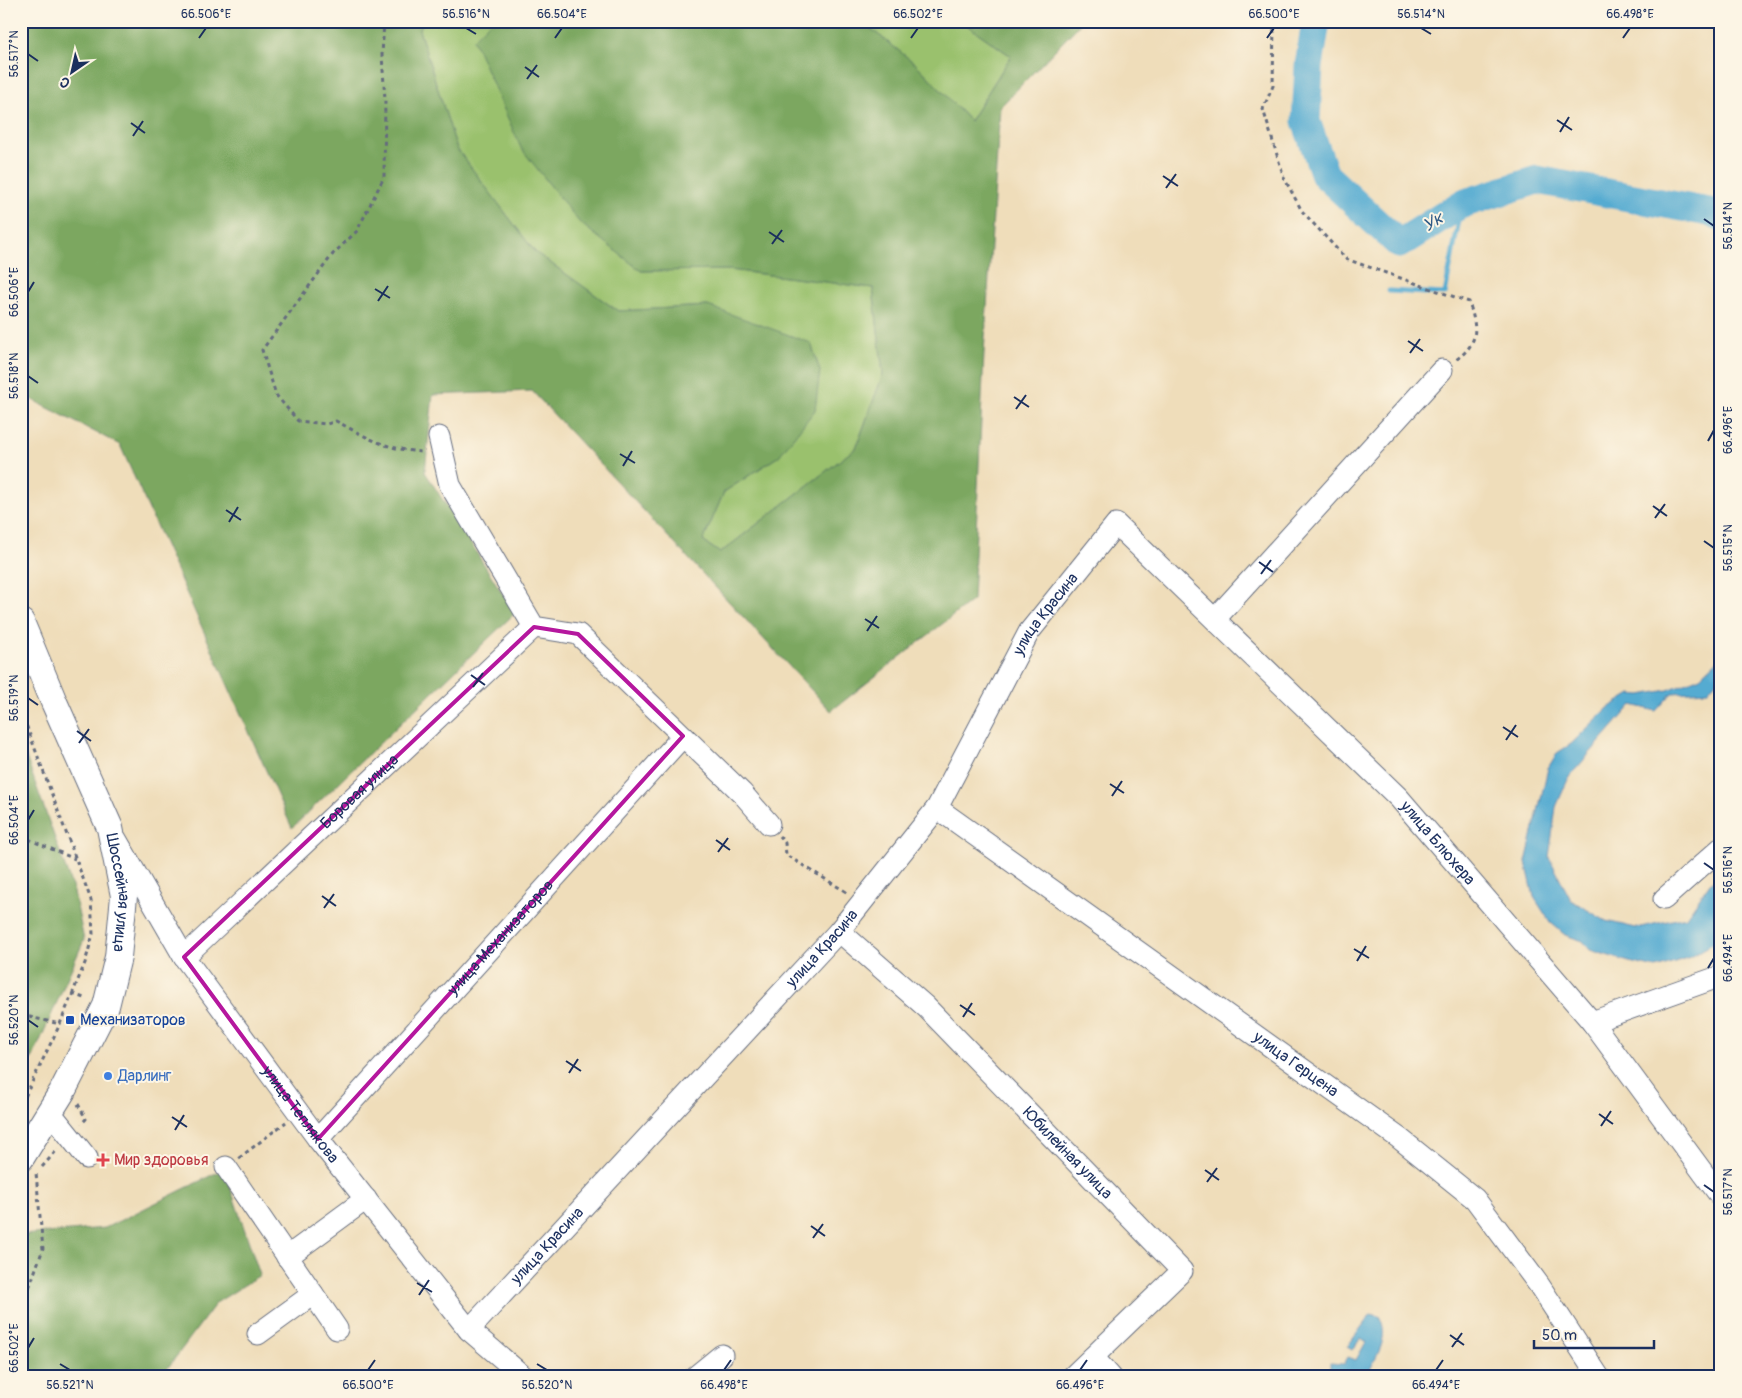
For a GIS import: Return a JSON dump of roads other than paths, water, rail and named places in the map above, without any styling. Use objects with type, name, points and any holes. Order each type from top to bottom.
[{"type":"main road","name":"Шоссейная улица","points":[[21,622],[110,828],[124,896],[118,957],[106,1006],[62,1092],[21,1158]]},
{"type":"street","points":[[1215,619],[1442,370]]},
{"type":"street","points":[[439,436],[450,485],[534,627],[578,634],[742,793],[769,824]]},
{"type":"street","name":"улица Блюхера","points":[[1116,524],[1399,798],[1592,1022],[1721,1197]]},
{"type":"street","name":"улица Красина","points":[[469,1330],[839,932],[937,808],[1029,632],[1116,524]]},
{"type":"street","name":"Боровая улица","points":[[184,957],[534,627]]},
{"type":"street","name":"улица Механизаторов","points":[[318,1139],[683,736]]},
{"type":"street","name":"улица Герцена","points":[[937,808],[1399,1138],[1475,1198],[1539,1285],[1599,1377]]},
{"type":"street","name":"улица Теплякова","points":[[110,828],[184,957],[318,1139],[469,1330],[503,1367],[524,1377]]},
{"type":"street","points":[[1664,899],[1721,848]]},
{"type":"street","name":"Юбилейная улица","points":[[839,932],[926,1007],[1182,1270],[1072,1377]]},
{"type":"street","points":[[1592,1022],[1721,976]]},
{"type":"street","points":[[50,1112],[87,1158]]},
{"type":"street","points":[[226,1167],[337,1329]]},
{"type":"street","points":[[287,1257],[366,1200]]},
{"type":"street","points":[[258,1334],[313,1294]]},
{"type":"street","points":[[694,1377],[722,1355]]},
{"type":"street","points":[[1094,1357],[1111,1377]]},
{"type":"water","points":[[1721,657],[1721,675],[1708,691],[1672,693],[1656,711],[1632,705],[1569,777],[1556,807],[1549,857],[1571,900],[1606,921],[1636,928],[1686,917],[1710,883],[1721,876],[1721,939],[1690,957],[1656,968],[1590,950],[1583,941],[1565,935],[1550,922],[1534,897],[1526,862],[1548,768],[1557,753],[1571,744],[1608,708],[1631,694],[1641,695],[1668,690],[1700,677]]},
{"type":"water","points":[[1371,1314],[1379,1316],[1382,1324],[1383,1339],[1378,1354],[1366,1377],[1330,1377],[1330,1363],[1344,1364],[1348,1357],[1356,1360],[1366,1342],[1360,1338],[1352,1350],[1347,1347]]},
{"type":"waterway","name":"Ук","points":[[1316,21],[1309,66],[1306,121],[1325,175],[1399,244],[1462,204],[1537,180],[1709,212],[1721,217]]},
{"type":"waterway","points":[[1389,291],[1445,294],[1462,204]]},
{"type":"place","name":"Механизаторов","points":[[70,1020]]},
{"type":"place","name":"Дарлинг","points":[[108,1076]]},
{"type":"place","name":"Мир здоровья","points":[[103,1160]]}]
